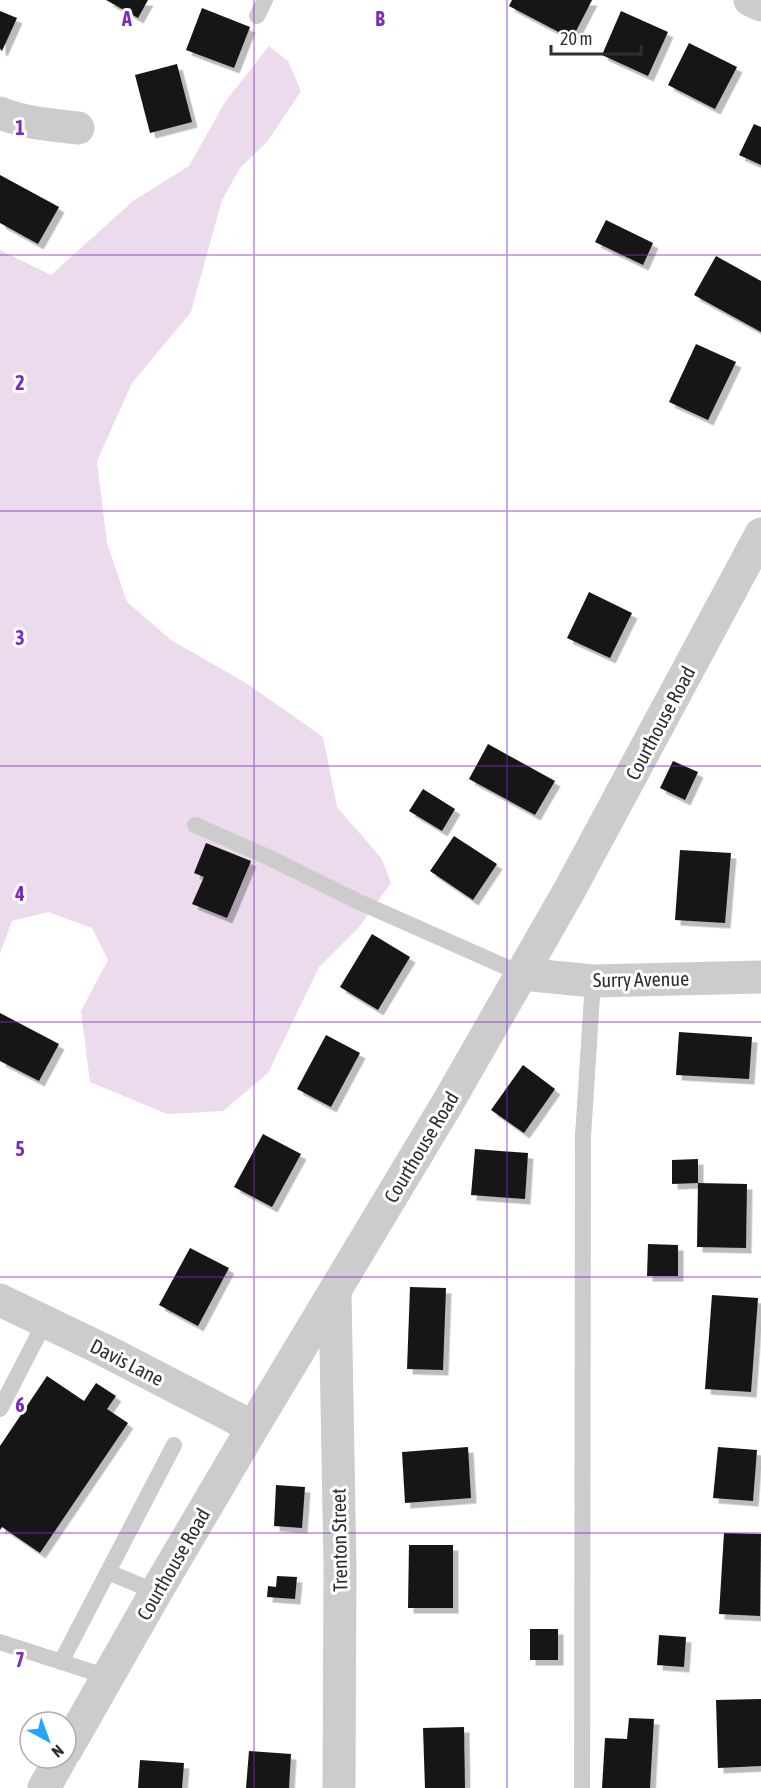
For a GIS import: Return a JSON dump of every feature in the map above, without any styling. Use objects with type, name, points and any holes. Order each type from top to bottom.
[{"type":"street","points":[[750,0],[761,5]]},
{"type":"street","points":[[0,113],[11,118],[40,124],[78,128]]},
{"type":"street","name":"Courthouse Road","points":[[78,1729],[253,1427],[335,1293],[522,974],[761,534]]},
{"type":"street","name":"Surry Avenue","points":[[522,974],[593,981],[761,977]]},
{"type":"street","name":"Trenton Street","points":[[335,1293],[340,1567],[339,1788]]},
{"type":"street","name":"Davis Lane","points":[[0,1300],[104,1350],[253,1427]]},
{"type":"street","points":[[44,1788],[54,1770]]},
{"type":"lane","points":[[257,16],[265,0]]},
{"type":"lane","points":[[195,825],[270,858],[357,901],[522,974]]},
{"type":"lane","points":[[582,1788],[583,1136],[593,981]]},
{"type":"lane","points":[[0,1409],[45,1322]]},
{"type":"lane","points":[[61,1662],[174,1445]]},
{"type":"lane","points":[[108,1572],[156,1593]]},
{"type":"lane","points":[[0,1642],[108,1677]]},
{"type":"shaded area","points":[[269,46],[288,61],[301,91],[267,142],[240,168],[222,200],[191,312],[132,383],[97,461],[107,543],[127,602],[171,640],[246,683],[323,737],[337,807],[382,859],[391,883],[359,927],[319,967],[268,1073],[223,1111],[167,1114],[90,1082],[81,1011],[108,960],[92,928],[48,912],[12,921],[0,953],[0,250],[51,275],[133,201],[189,166],[225,102]]},
{"type":"building","points":[[106,0],[148,0],[138,18]]},
{"type":"building","points":[[512,0],[592,0],[572,39],[509,6]]},
{"type":"building","points":[[202,8],[250,27],[234,68],[186,50]]},
{"type":"building","points":[[0,11],[17,18],[2,51],[0,49]]},
{"type":"building","points":[[621,11],[668,32],[648,76],[602,55]]},
{"type":"building","points":[[689,43],[737,67],[715,109],[668,85]]},
{"type":"building","points":[[177,64],[192,122],[150,133],[135,75]]},
{"type":"building","points":[[754,124],[761,127],[761,165],[739,155]]},
{"type":"building","points":[[0,175],[59,207],[38,244],[0,223]]},
{"type":"building","points":[[606,220],[653,243],[643,265],[595,242]]},
{"type":"building","points":[[716,256],[761,281],[761,332],[694,295]]},
{"type":"building","points":[[696,344],[736,362],[708,420],[669,402]]},
{"type":"building","points":[[589,592],[632,613],[610,658],[567,638]]},
{"type":"building","points":[[488,744],[555,781],[535,815],[469,779]]},
{"type":"building","points":[[673,761],[698,772],[685,800],[660,788]]},
{"type":"building","points":[[423,789],[455,809],[442,831],[409,811]]},
{"type":"building","points":[[454,836],[497,864],[473,900],[430,871]]},
{"type":"building","points":[[206,843],[251,861],[227,918],[192,904],[204,877],[194,873]]},
{"type":"building","points":[[680,850],[731,853],[725,923],[675,920]]},
{"type":"building","points":[[372,934],[410,957],[378,1010],[340,987]]},
{"type":"building","points":[[0,1013],[59,1044],[39,1081],[0,1061]]},
{"type":"building","points":[[679,1032],[752,1037],[749,1079],[676,1075]]},
{"type":"building","points":[[326,1035],[360,1053],[331,1107],[297,1089]]},
{"type":"building","points":[[523,1065],[555,1089],[524,1133],[491,1110]]},
{"type":"building","points":[[263,1134],[301,1154],[272,1207],[234,1187]]},
{"type":"building","points":[[475,1149],[528,1153],[525,1199],[471,1195]]},
{"type":"building","points":[[698,1159],[698,1183],[672,1184],[672,1160]]},
{"type":"building","points":[[698,1183],[747,1184],[746,1248],[697,1247]]},
{"type":"building","points":[[648,1244],[678,1245],[678,1276],[647,1276]]},
{"type":"building","points":[[190,1248],[229,1268],[198,1326],[159,1305]]},
{"type":"building","points":[[410,1287],[446,1288],[443,1370],[407,1369]]},
{"type":"building","points":[[712,1295],[758,1298],[751,1392],[705,1389]]},
{"type":"building","points":[[47,1376],[84,1401],[96,1383],[116,1396],[107,1409],[128,1423],[40,1553],[2,1527],[0,1530],[0,1446]]},
{"type":"building","points":[[468,1447],[471,1498],[405,1503],[402,1452]]},
{"type":"building","points":[[718,1447],[757,1450],[753,1501],[713,1498]]},
{"type":"building","points":[[276,1485],[305,1487],[302,1528],[274,1526]]},
{"type":"building","points":[[724,1533],[761,1534],[760,1616],[719,1614]]},
{"type":"building","points":[[409,1545],[453,1545],[453,1608],[408,1608]]},
{"type":"building","points":[[277,1576],[297,1577],[295,1599],[267,1597],[268,1586],[276,1587]]},
{"type":"building","points":[[530,1629],[558,1629],[558,1660],[530,1660]]},
{"type":"building","points":[[659,1635],[686,1637],[684,1667],[657,1665]]},
{"type":"building","points":[[761,1699],[761,1766],[718,1768],[716,1700]]},
{"type":"building","points":[[629,1718],[654,1719],[650,1788],[602,1788],[605,1738],[627,1739]]},
{"type":"building","points":[[464,1727],[465,1788],[425,1788],[423,1728]]},
{"type":"building","points":[[249,1751],[291,1754],[289,1788],[246,1788]]},
{"type":"building","points":[[140,1760],[184,1763],[182,1788],[138,1788]]}]
